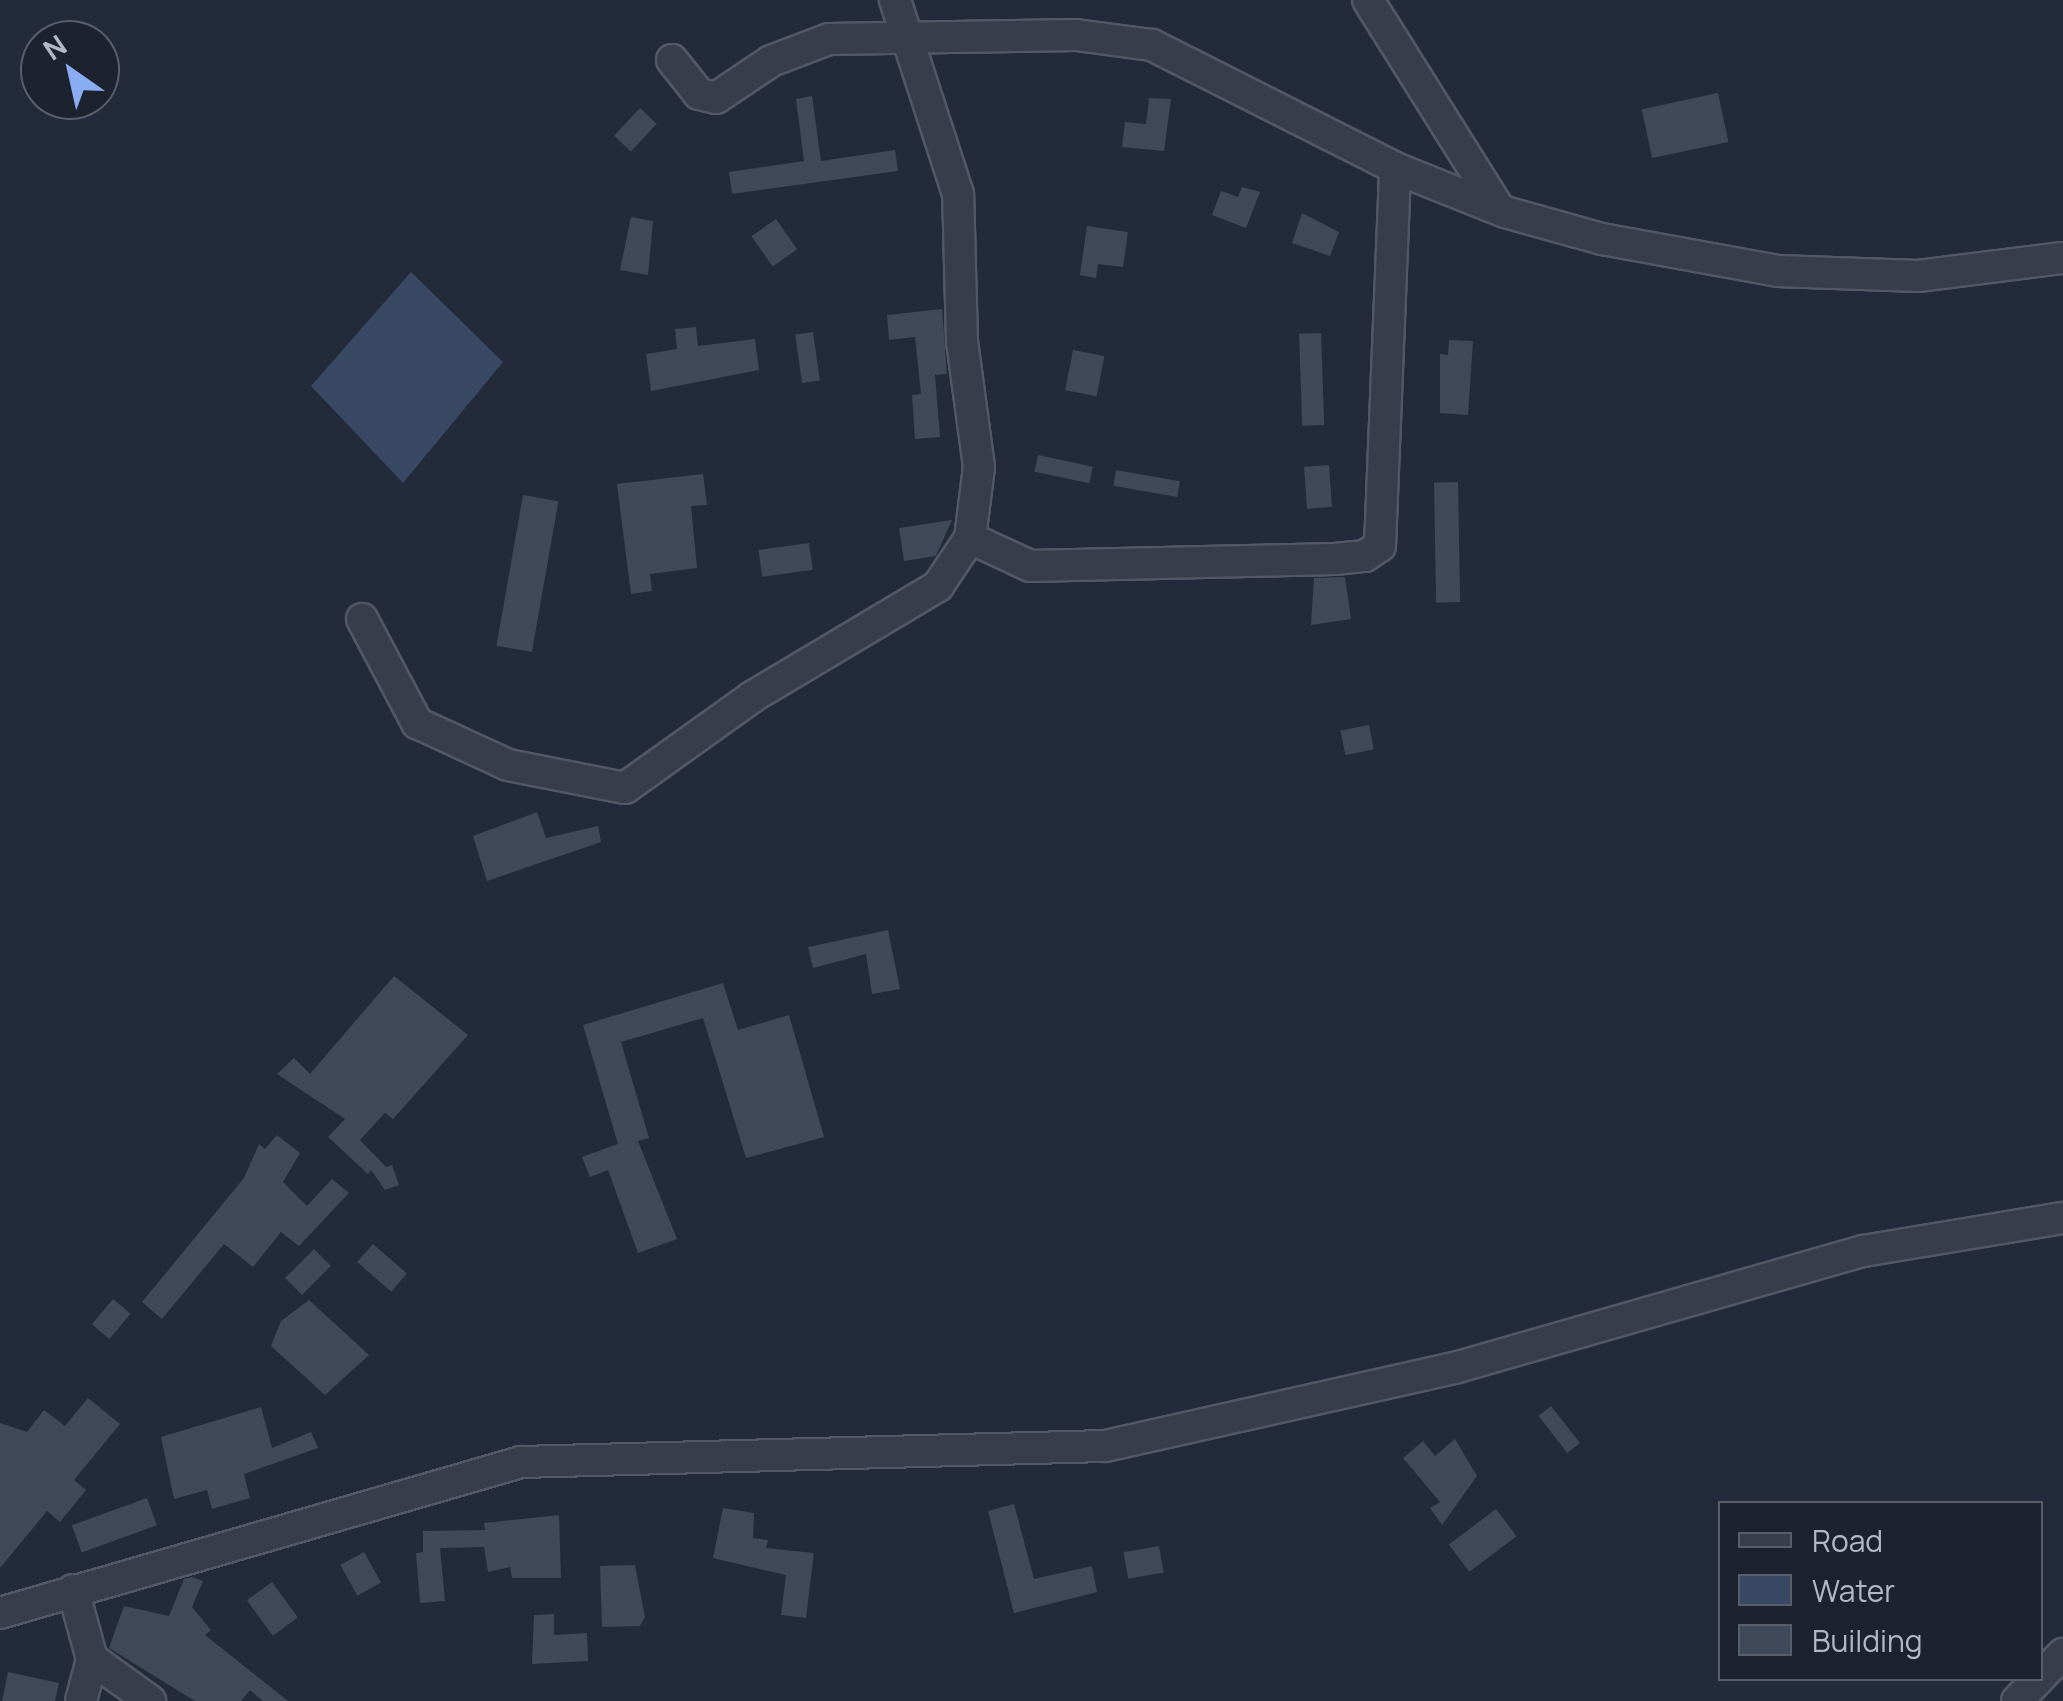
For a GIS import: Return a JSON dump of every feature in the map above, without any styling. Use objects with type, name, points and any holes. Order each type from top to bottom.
[{"type":"street","points":[[362,619],[418,723],[508,765],[626,788],[752,697],[938,586],[970,538],[979,467],[962,342],[958,194],[910,34],[895,0]]},
{"type":"street","points":[[1368,0],[1499,210]]},
{"type":"street","points":[[672,60],[699,94],[716,98],[771,61],[829,39],[910,34],[1076,34],[1152,45],[1395,168],[1499,210],[1602,239],[1778,271],[1918,276],[2063,258]]},
{"type":"street","points":[[970,538],[1030,566],[1336,559],[1365,556],[1380,546],[1395,168]]},
{"type":"street","points":[[0,1613],[522,1462],[1105,1446],[1458,1366],[1863,1252],[2063,1218]]},
{"type":"street","points":[[74,1590],[92,1659],[80,1701]]},
{"type":"street","points":[[2043,1675],[2063,1654]]},
{"type":"street","points":[[92,1659],[150,1701]]},
{"type":"street","points":[[2017,1701],[2037,1681]]},
{"type":"water","points":[[411,272],[503,362],[403,483],[311,386]]},
{"type":"building","points":[[1718,93],[1728,142],[1652,158],[1642,109]]},
{"type":"building","points":[[812,96],[821,161],[895,150],[898,171],[732,194],[729,172],[804,161],[796,99]]},
{"type":"building","points":[[1149,98],[1171,99],[1164,151],[1122,147],[1125,122],[1146,124]]},
{"type":"building","points":[[640,108],[657,124],[631,151],[614,136]]},
{"type":"building","points":[[1242,187],[1260,192],[1246,228],[1212,215],[1221,191],[1238,197]]},
{"type":"building","points":[[1302,213],[1339,232],[1330,256],[1292,243]]},
{"type":"building","points":[[631,217],[653,221],[648,275],[620,270]]},
{"type":"building","points":[[776,219],[797,249],[773,267],[751,236]]},
{"type":"building","points":[[1087,226],[1128,232],[1123,267],[1098,264],[1096,278],[1080,275]]},
{"type":"building","points":[[942,309],[947,374],[935,375],[940,437],[915,439],[912,395],[921,394],[915,337],[889,340],[887,315]]},
{"type":"building","points":[[696,327],[698,346],[755,339],[759,370],[651,391],[646,354],[677,349],[675,329]]},
{"type":"building","points":[[813,332],[820,381],[802,383],[795,335]]},
{"type":"building","points":[[1321,333],[1324,425],[1302,426],[1299,334]]},
{"type":"building","points":[[1449,340],[1473,341],[1468,415],[1440,413],[1440,354],[1448,355]]},
{"type":"building","points":[[1073,350],[1104,356],[1097,396],[1065,390]]},
{"type":"building","points":[[1038,455],[1093,467],[1089,483],[1034,472]]},
{"type":"building","points":[[1329,465],[1332,507],[1307,509],[1304,467]]},
{"type":"building","points":[[1116,470],[1180,481],[1177,497],[1113,486]]},
{"type":"building","points":[[703,474],[707,505],[691,506],[697,568],[650,574],[652,591],[631,594],[617,484]]},
{"type":"building","points":[[1434,482],[1458,482],[1460,602],[1436,602]]},
{"type":"building","points":[[523,495],[558,501],[532,652],[496,646]]},
{"type":"building","points":[[952,520],[936,556],[904,561],[899,528]]},
{"type":"building","points":[[809,543],[813,570],[762,577],[758,550]]},
{"type":"building","points":[[1345,577],[1351,619],[1311,625],[1314,578]]},
{"type":"building","points":[[1369,725],[1374,750],[1345,755],[1341,731]]},
{"type":"building","points":[[537,812],[546,838],[598,826],[601,842],[487,881],[473,836]]},
{"type":"building","points":[[888,930],[900,989],[872,994],[866,954],[813,968],[808,947]]},
{"type":"building","points":[[394,976],[468,1035],[393,1119],[385,1113],[360,1140],[386,1167],[392,1165],[399,1185],[385,1190],[371,1170],[368,1174],[328,1137],[345,1119],[277,1074],[294,1058],[310,1074]]},
{"type":"building","points":[[723,983],[738,1030],[789,1015],[824,1137],[746,1158],[703,1018],[621,1042],[649,1138],[638,1141],[677,1239],[638,1253],[608,1170],[590,1177],[582,1157],[618,1144],[583,1025]]},
{"type":"building","points":[[277,1135],[300,1153],[283,1182],[307,1206],[332,1179],[349,1193],[299,1246],[281,1232],[253,1267],[224,1244],[162,1319],[142,1302],[244,1178],[259,1144],[265,1149]]},
{"type":"building","points":[[373,1244],[407,1274],[391,1292],[357,1262]]},
{"type":"building","points":[[314,1249],[331,1266],[302,1295],[285,1278]]},
{"type":"building","points":[[113,1299],[131,1314],[109,1339],[92,1324]]},
{"type":"building","points":[[309,1300],[369,1355],[325,1395],[271,1346],[281,1321]]},
{"type":"building","points":[[88,1398],[120,1424],[74,1480],[86,1490],[60,1522],[47,1511],[0,1568],[0,1423],[27,1432],[44,1410],[65,1426]]},
{"type":"building","points":[[1551,1406],[1580,1443],[1567,1453],[1538,1416]]},
{"type":"building","points":[[261,1407],[272,1448],[311,1432],[318,1448],[244,1474],[250,1498],[212,1509],[207,1490],[174,1499],[161,1437]]},
{"type":"building","points":[[1455,1439],[1477,1476],[1442,1525],[1430,1508],[1440,1502],[1403,1458],[1423,1441],[1435,1456]]},
{"type":"building","points":[[147,1498],[157,1525],[82,1553],[72,1525]]},
{"type":"building","points":[[1014,1504],[1034,1579],[1092,1566],[1097,1592],[1014,1613],[988,1511]]},
{"type":"building","points":[[723,1508],[754,1513],[753,1538],[768,1540],[766,1548],[814,1553],[806,1618],[781,1615],[786,1575],[713,1558]]},
{"type":"building","points":[[1496,1509],[1516,1536],[1469,1572],[1449,1545]]},
{"type":"building","points":[[559,1515],[561,1578],[512,1578],[510,1567],[488,1572],[484,1547],[440,1548],[445,1601],[420,1603],[416,1553],[423,1552],[423,1531],[485,1530],[484,1523]]},
{"type":"building","points":[[1159,1546],[1164,1573],[1128,1579],[1124,1552]]},
{"type":"building","points":[[364,1552],[381,1583],[357,1596],[340,1565]]},
{"type":"building","points":[[635,1565],[645,1617],[640,1626],[602,1627],[600,1566]]},
{"type":"building","points":[[184,1579],[203,1581],[192,1607],[211,1630],[205,1635],[288,1701],[263,1701],[250,1690],[241,1701],[195,1701],[109,1648],[124,1606],[169,1616]]},
{"type":"building","points":[[272,1582],[298,1618],[273,1636],[247,1600]]},
{"type":"building","points":[[554,1614],[554,1635],[587,1633],[588,1661],[532,1664],[534,1615]]},
{"type":"building","points":[[8,1672],[59,1683],[55,1701],[2,1701]]}]
